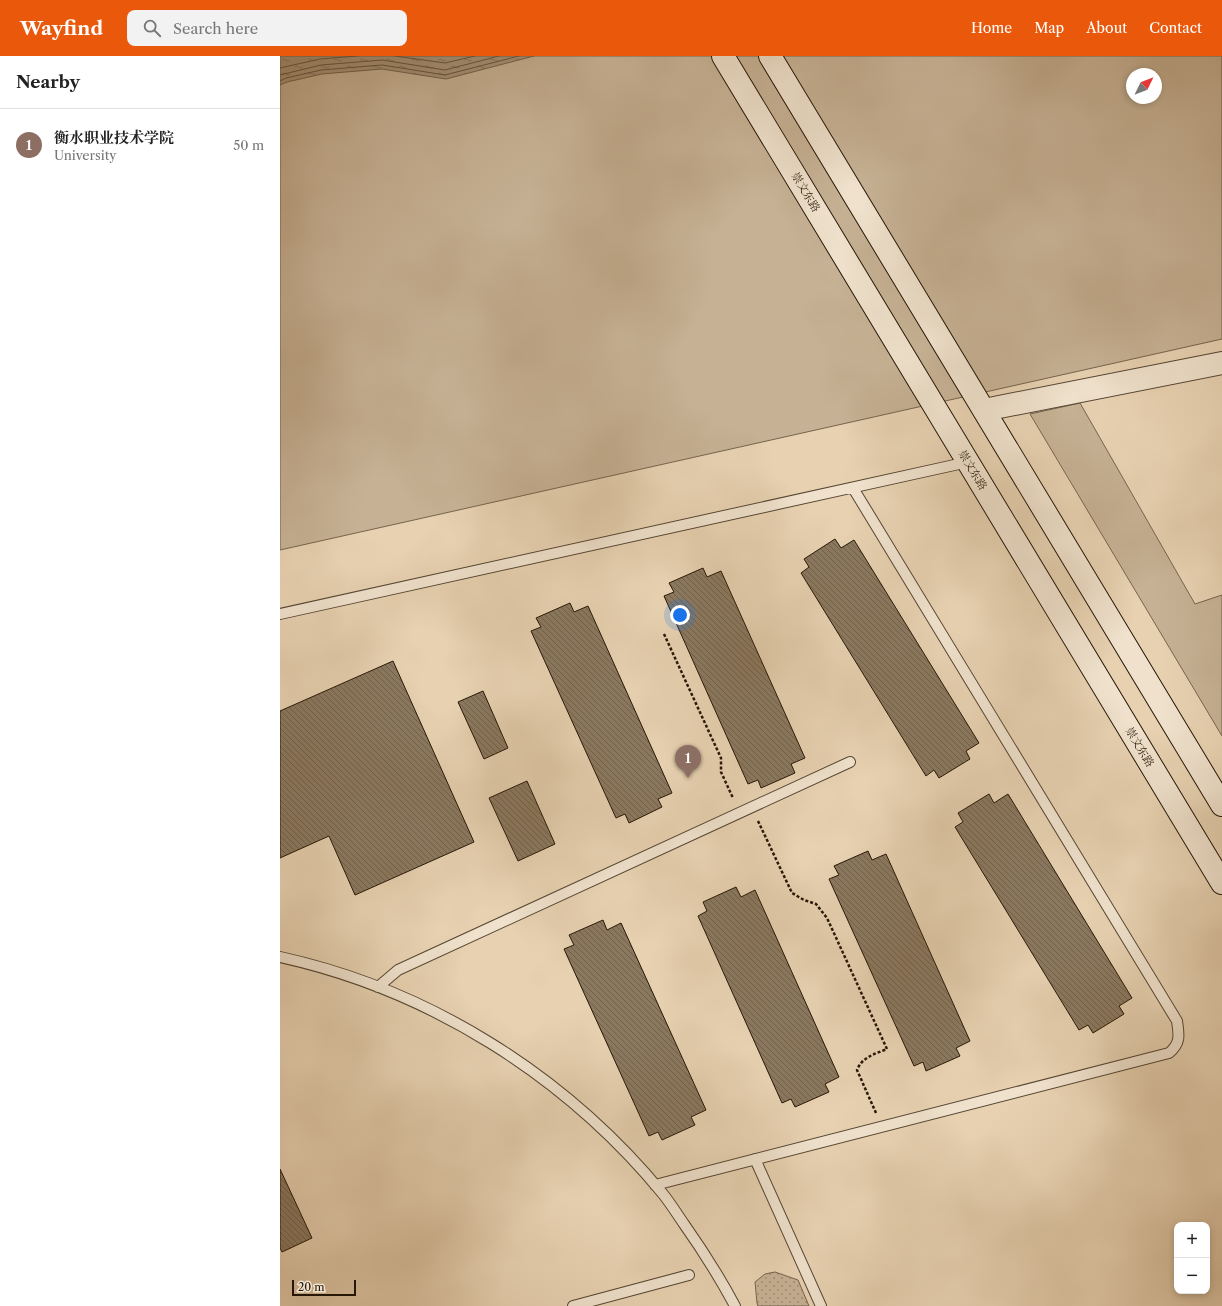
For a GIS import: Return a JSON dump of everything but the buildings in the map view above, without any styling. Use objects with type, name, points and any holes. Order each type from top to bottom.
[{"type":"main road","name":"崇文东路","points":[[723,56],[1222,883]]},
{"type":"main road","points":[[770,56],[1222,805]]},
{"type":"main road","points":[[984,410],[1222,363]]},
{"type":"lane","points":[[280,614],[968,462]]},
{"type":"lane","points":[[655,1185],[1169,1053],[1176,1048],[1179,1038],[1177,1021],[853,488]]},
{"type":"lane","points":[[378,987],[398,970],[850,762]]},
{"type":"lane","points":[[280,957],[300,961],[378,987],[437,1013],[480,1036],[521,1063],[560,1092],[597,1124],[632,1158],[664,1195],[722,1282],[735,1306]]},
{"type":"lane","points":[[755,1159],[821,1306]]},
{"type":"lane","points":[[572,1306],[689,1275]]},
{"type":"path","points":[[664,634],[721,758],[721,772],[739,813]]},
{"type":"path","points":[[752,807],[792,893],[804,900],[816,904],[828,918],[887,1049],[865,1058],[859,1064],[857,1070],[882,1127]]},
{"type":"shaded area","points":[[280,56],[1222,56],[1222,339],[280,550]]},
{"type":"shaded area","points":[[1080,403],[1195,604],[1222,595],[1222,736],[1030,414]]},
{"type":"shaded area","points":[[775,1272],[798,1280],[809,1306],[758,1306],[755,1282],[765,1274]]},
{"type":"water","points":[[280,56],[534,56],[446,79],[382,69],[322,74],[280,85]]},
{"type":"place","name":"衡水职业技术学院","points":[[688,778]]}]
